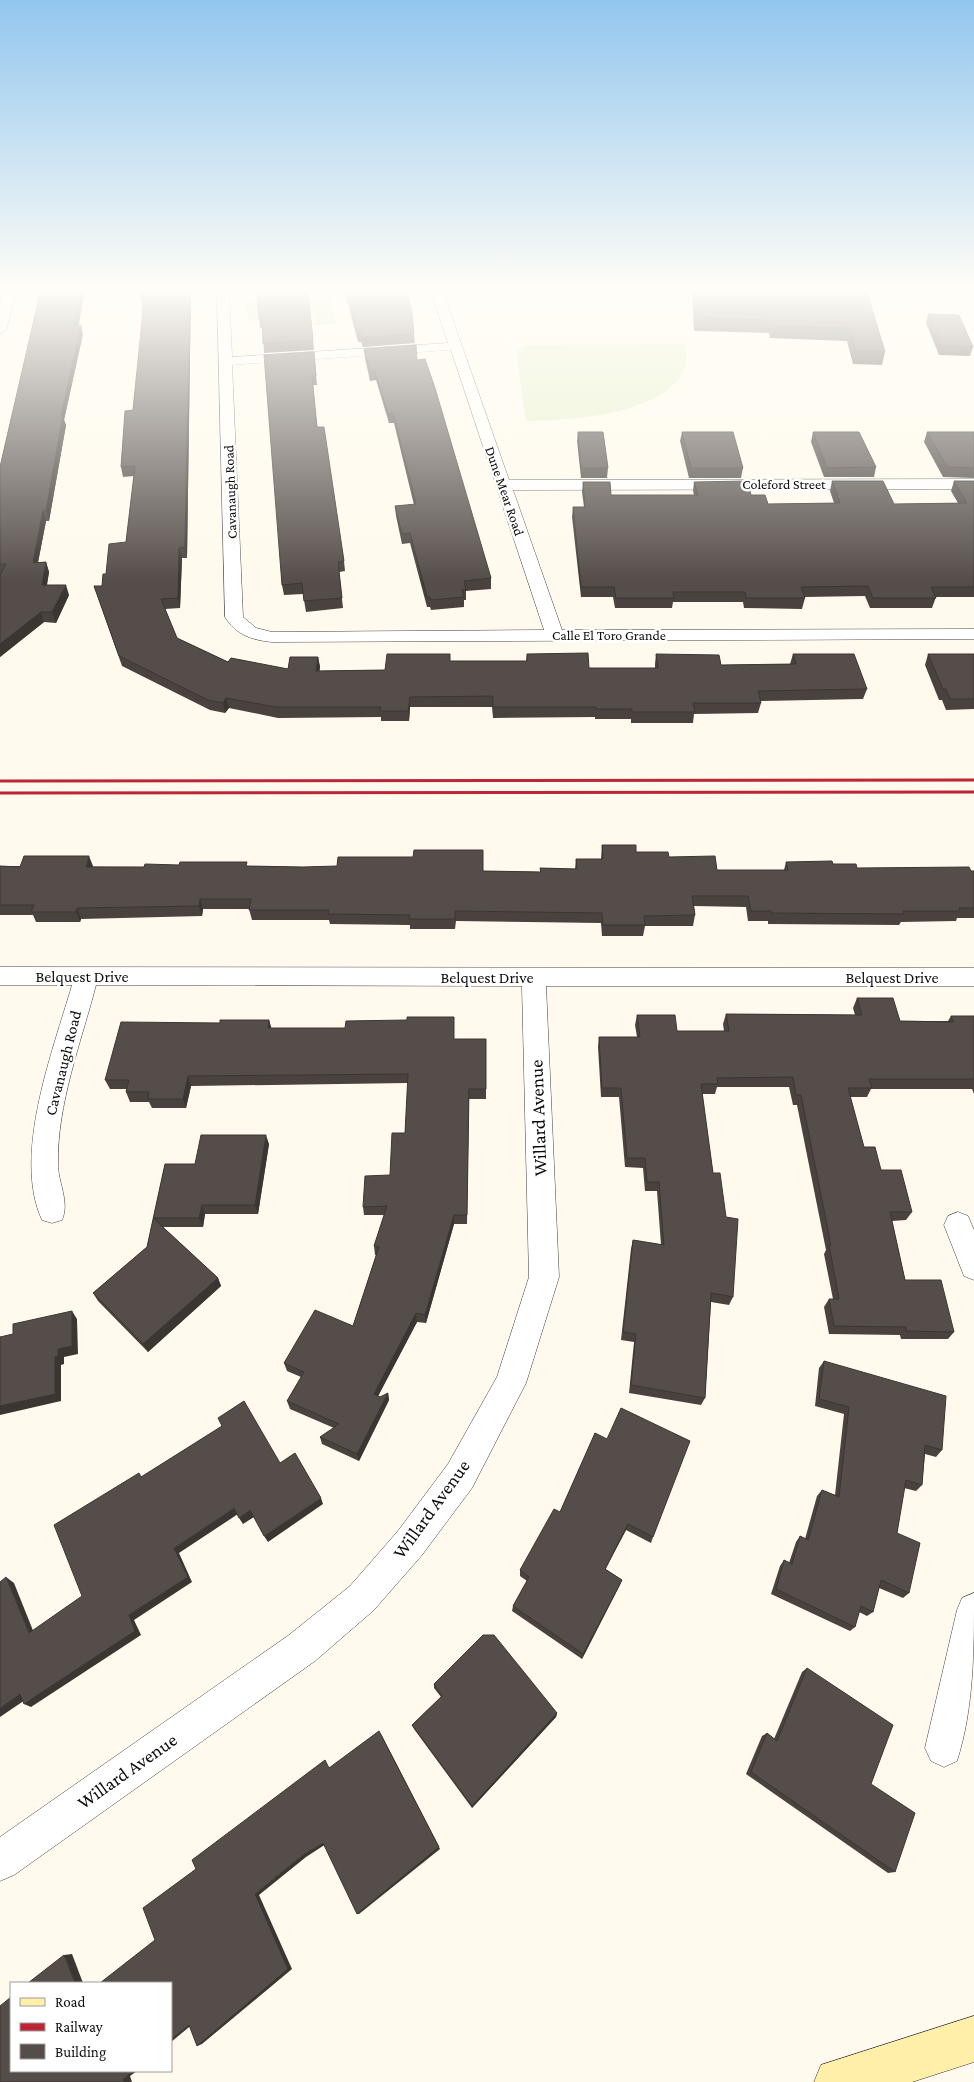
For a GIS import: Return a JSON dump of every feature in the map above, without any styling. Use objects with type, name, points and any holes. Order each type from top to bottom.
[{"type":"main road","points":[[838,2082],[974,2039]]},
{"type":"street","name":"Cavanaugh Road","points":[[228,386],[234,617],[237,624],[246,631]]},
{"type":"street","name":"Dune Mear Road","points":[[469,386],[555,635]]},
{"type":"street","name":"Coleford Street","points":[[503,484],[974,484]]},
{"type":"street","name":"Calle El Toro Grande","points":[[246,631],[272,637],[974,634]]},
{"type":"street","name":"Belquest Drive","points":[[0,976],[974,977]]},
{"type":"street","name":"Cavanaugh Road","points":[[52,1210],[44,1165],[49,1113],[86,976]]},
{"type":"street","name":"Willard Avenue","points":[[0,1861],[302,1648],[362,1598],[410,1543],[460,1476],[511,1383],[544,1277],[534,977]]},
{"type":"street","points":[[958,1225],[974,1267]]},
{"type":"street","points":[[944,1748],[974,1610]]},
{"type":"green space","points":[[521,386],[671,386],[658,396],[638,405],[614,412],[566,419],[526,421]]},
{"type":"building","points":[[19,386],[68,386],[46,511],[43,511],[33,563],[46,562],[42,585],[66,585],[52,612],[41,612],[0,644],[0,575],[6,564],[0,564],[0,467]]},
{"type":"building","points":[[135,386],[188,386],[185,547],[179,548],[178,598],[161,599],[177,638],[228,662],[231,658],[288,669],[290,657],[318,657],[316,671],[385,670],[387,654],[450,654],[450,661],[527,661],[527,654],[588,653],[589,668],[658,668],[656,654],[719,655],[721,665],[796,664],[793,654],[854,654],[867,689],[758,691],[761,703],[693,703],[695,712],[632,712],[632,709],[596,709],[596,707],[493,707],[493,696],[410,697],[408,711],[380,711],[381,707],[276,707],[226,698],[223,703],[208,700],[119,656],[94,586],[102,586],[103,574],[106,574],[109,544],[126,542],[135,466],[121,467],[125,411],[133,410]]},
{"type":"building","points":[[266,386],[313,386],[317,427],[324,427],[344,561],[338,562],[342,598],[304,601],[302,583],[282,585]]},
{"type":"building","points":[[380,386],[434,386],[491,578],[464,581],[466,590],[462,590],[464,597],[431,600],[430,597],[427,597],[410,533],[402,534],[395,506],[416,504],[393,413],[388,414]]},
{"type":"building","points":[[578,432],[603,432],[608,468],[581,468]]},
{"type":"building","points":[[682,432],[733,432],[743,468],[691,468]]},
{"type":"building","points":[[813,432],[859,432],[876,467],[827,468]]},
{"type":"building","points":[[927,432],[974,432],[974,468],[947,467]]},
{"type":"building","points":[[747,481],[751,495],[765,495],[768,504],[840,503],[832,481],[883,481],[894,504],[967,503],[954,481],[974,481],[974,587],[931,587],[936,598],[873,598],[868,586],[801,587],[805,598],[746,598],[745,592],[673,592],[674,598],[616,598],[614,587],[581,587],[573,507],[585,507],[583,482],[610,482],[611,495],[698,495],[694,482]]},
{"type":"building","points":[[928,654],[974,654],[974,699],[950,699],[946,689],[943,689]]},
{"type":"building","points":[[602,845],[636,845],[636,852],[668,852],[669,857],[715,856],[717,870],[788,870],[786,862],[832,861],[833,864],[856,864],[857,868],[969,867],[971,871],[974,871],[974,908],[959,908],[960,911],[903,911],[904,914],[771,913],[771,911],[751,911],[748,896],[692,896],[695,915],[644,916],[645,925],[603,925],[602,913],[455,911],[455,919],[409,919],[410,915],[328,914],[329,910],[249,910],[251,899],[200,899],[199,906],[77,908],[76,912],[31,912],[34,905],[0,905],[0,866],[20,867],[24,856],[89,856],[86,867],[144,867],[145,864],[179,865],[180,862],[247,862],[246,866],[303,867],[337,866],[338,857],[413,857],[414,850],[483,850],[483,871],[541,872],[540,868],[577,869],[576,859],[603,859]]},
{"type":"building","points":[[857,998],[893,998],[900,1021],[953,1022],[951,1016],[974,1016],[974,1079],[869,1079],[872,1088],[848,1088],[864,1147],[875,1147],[881,1170],[901,1170],[912,1212],[890,1212],[905,1280],[941,1280],[954,1332],[906,1331],[906,1327],[834,1326],[829,1299],[839,1299],[829,1245],[831,1245],[801,1095],[796,1095],[793,1077],[717,1078],[718,1084],[701,1084],[713,1173],[720,1173],[726,1217],[738,1219],[733,1297],[711,1293],[705,1398],[631,1385],[636,1334],[623,1332],[633,1240],[664,1245],[659,1182],[647,1182],[645,1158],[627,1158],[621,1088],[602,1088],[599,1037],[640,1037],[637,1015],[675,1015],[677,1031],[729,1031],[726,1014],[862,1015]]},
{"type":"building","points":[[407,1017],[454,1017],[454,1039],[486,1039],[486,1089],[469,1089],[467,1215],[454,1215],[425,1315],[416,1313],[374,1394],[380,1397],[388,1393],[357,1454],[320,1437],[339,1424],[287,1401],[304,1372],[284,1363],[315,1310],[353,1326],[379,1247],[374,1246],[387,1206],[363,1207],[365,1176],[390,1175],[392,1133],[405,1133],[408,1074],[188,1076],[183,1099],[148,1099],[149,1092],[126,1092],[129,1080],[105,1080],[121,1022],[220,1023],[220,1020],[269,1020],[268,1028],[345,1028],[346,1021],[407,1020]]},
{"type":"building","points":[[201,1135],[266,1135],[255,1205],[202,1205],[199,1218],[153,1218],[165,1164],[195,1164]]},
{"type":"building","points":[[153,1218],[218,1278],[143,1344],[93,1293],[147,1247]]},
{"type":"building","points":[[72,1311],[72,1346],[58,1349],[58,1356],[55,1357],[55,1394],[0,1406],[0,1337],[13,1334],[13,1324]]},
{"type":"building","points":[[824,1361],[946,1396],[942,1450],[925,1445],[922,1485],[906,1480],[897,1533],[920,1543],[909,1593],[881,1580],[873,1612],[861,1606],[855,1627],[776,1589],[784,1560],[792,1564],[800,1536],[808,1540],[822,1490],[839,1497],[849,1407],[819,1399]]},
{"type":"building","points":[[244,1401],[280,1463],[295,1453],[321,1498],[264,1536],[250,1510],[239,1518],[234,1508],[174,1548],[188,1577],[129,1615],[135,1631],[24,1704],[20,1694],[0,1708],[0,1582],[6,1577],[29,1633],[82,1596],[54,1525],[139,1473],[141,1477],[222,1426],[218,1418]]},
{"type":"building","points":[[621,1408],[690,1441],[653,1537],[628,1524],[605,1569],[622,1580],[583,1654],[513,1606],[529,1577],[520,1570],[554,1509],[560,1512],[595,1433],[607,1439]]},
{"type":"building","points":[[483,1635],[494,1635],[557,1713],[472,1806],[412,1725],[442,1696],[434,1684]]},
{"type":"building","points":[[807,1668],[893,1725],[871,1784],[915,1813],[895,1872],[751,1772],[767,1733],[777,1741]]},
{"type":"building","points":[[379,1731],[439,1847],[357,1914],[323,1843],[303,1855],[255,1894],[288,1969],[197,2046],[189,2025],[172,2038],[172,1982],[101,1982],[155,1940],[143,1908],[196,1869],[192,1860],[325,1760],[329,1768]]},
{"type":"building","points":[[64,1955],[75,1982],[29,1982]]},
{"type":"building","points":[[10,1998],[10,2072],[132,2072],[123,2079],[124,2082],[0,2082],[0,2006]]},
{"type":"railway","points":[[0,781],[974,780]]},
{"type":"railway","points":[[0,793],[974,792]]}]
